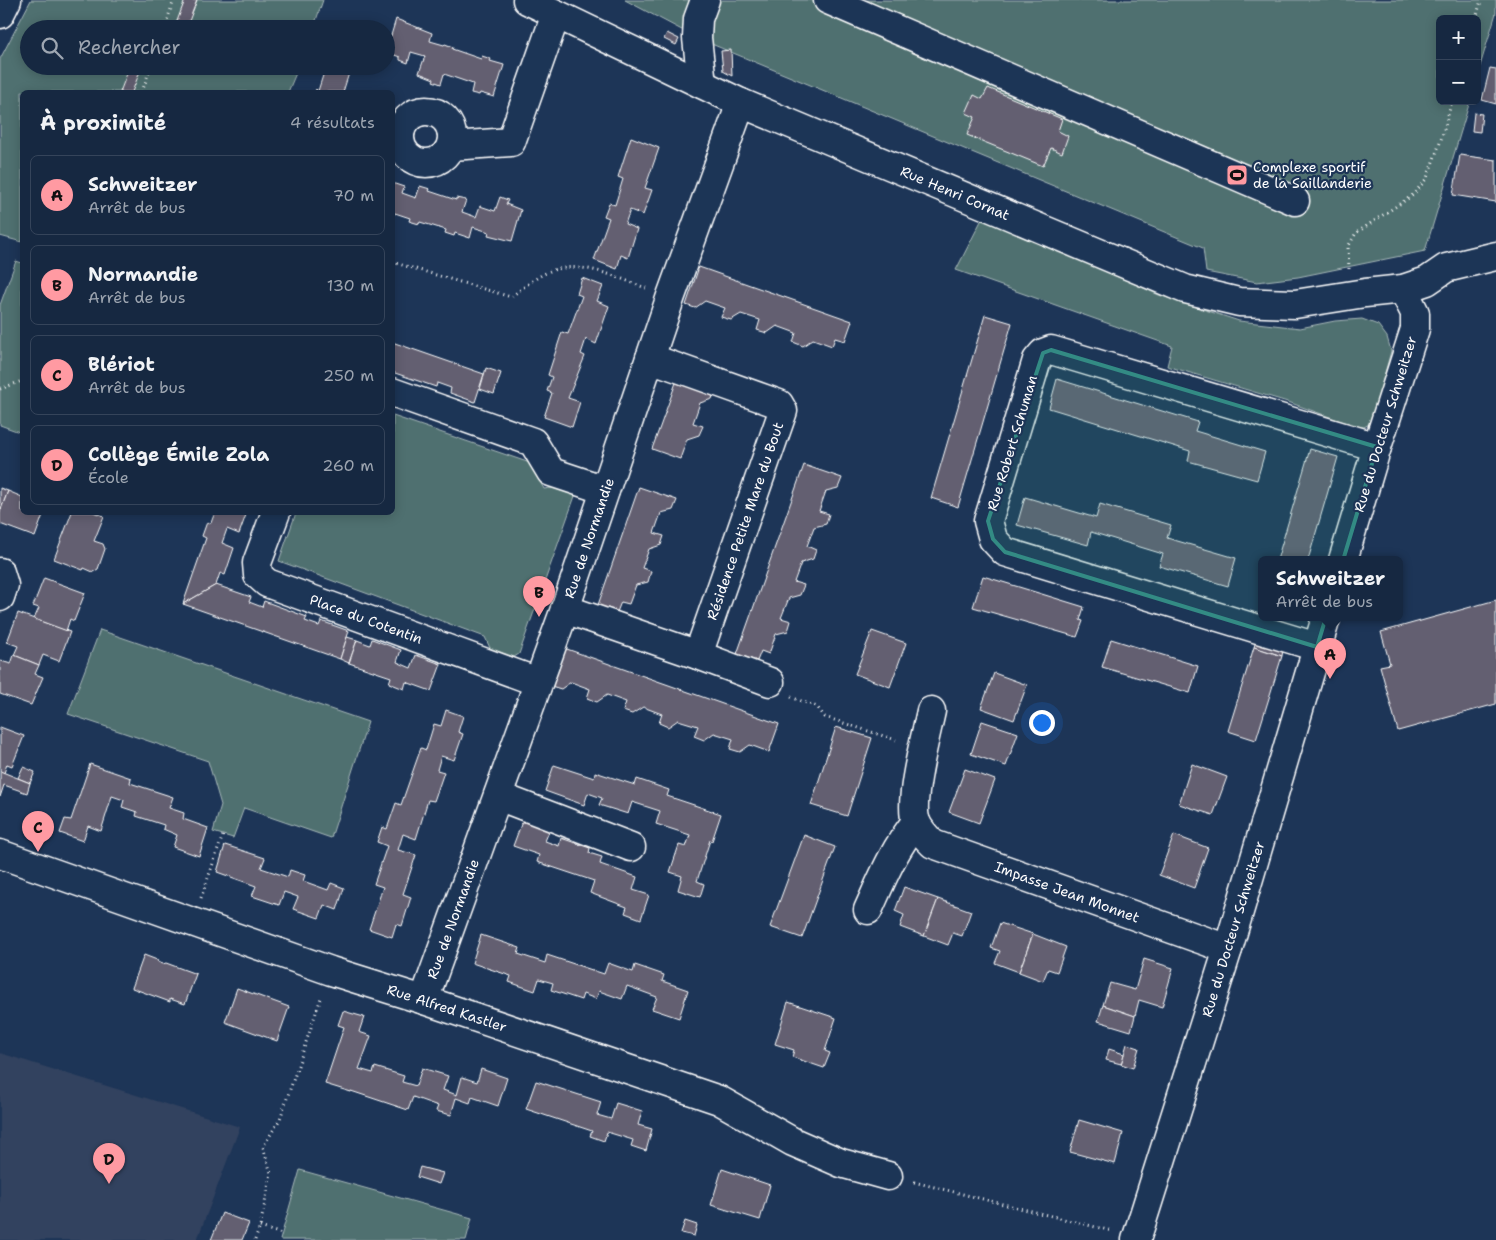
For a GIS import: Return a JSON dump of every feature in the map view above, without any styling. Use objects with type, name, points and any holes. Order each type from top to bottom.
[{"type":"street","points":[[0,14],[8,0]]},
{"type":"street","name":"Rue Henri Cornat","points":[[527,0],[741,102],[1185,289],[1238,302],[1295,304],[1402,289],[1427,281],[1446,268],[1496,256]]},
{"type":"street","points":[[702,84],[697,38],[698,19],[705,0]]},
{"type":"street","points":[[828,0],[1295,201]]},
{"type":"street","points":[[451,146],[511,142],[556,14]]},
{"type":"street","name":"Rue de Normandie","points":[[424,1000],[565,609],[671,296],[741,102]]},
{"type":"street","points":[[418,112],[434,112],[448,122],[452,129],[453,138],[447,154],[432,163],[400,159],[403,148],[400,140],[401,131],[410,116],[418,112]]},
{"type":"street","name":"Rue du Docteur Schweitzer","points":[[1344,556],[1415,329],[1415,313],[1402,289]]},
{"type":"street","name":"Rue Robert Schuman","points":[[1318,647],[1005,552],[993,538],[988,521],[1037,360],[1043,353],[1051,350],[1377,447]]},
{"type":"street","name":"Résidence Petite Mare du Bout","points":[[650,358],[779,404],[783,411],[698,655]]},
{"type":"street","points":[[395,393],[533,442],[551,472],[605,490]]},
{"type":"street","name":"Place du Cotentin","points":[[275,515],[257,563],[258,575],[267,583],[538,682]]},
{"type":"street","points":[[0,572],[4,585],[0,597]]},
{"type":"street","points":[[565,609],[770,682]]},
{"type":"street","name":"Rue du Docteur Schweitzer","points":[[1136,1238],[1228,949],[1325,621]]},
{"type":"street","points":[[868,910],[890,861],[901,841],[916,822],[914,812],[915,794],[930,711]]},
{"type":"street","points":[[498,796],[631,847]]},
{"type":"street","name":"Impasse Jean Monnet","points":[[916,822],[923,834],[933,844],[1228,949]]},
{"type":"street","name":"Rue Alfred Kastler","points":[[0,854],[331,971],[424,1000],[719,1100],[793,1142],[840,1163],[888,1176]]},
{"type":"path","points":[[167,20],[174,0]]},
{"type":"path","points":[[1477,15],[1481,0]]},
{"type":"path","points":[[143,90],[148,75]]},
{"type":"path","points":[[1356,295],[1348,266],[1348,247],[1356,233],[1413,194],[1427,178],[1451,105]]},
{"type":"path","points":[[395,263],[511,297],[538,277],[554,270],[576,267],[598,271],[671,296]]},
{"type":"path","points":[[0,389],[20,382]]},
{"type":"path","points":[[770,682],[781,693],[817,707],[826,717],[923,749]]},
{"type":"path","points":[[192,922],[223,835]]},
{"type":"path","points":[[255,1240],[260,1227],[270,1173],[263,1147],[280,1119],[331,971]]},
{"type":"path","points":[[888,1176],[1136,1238]]},
{"type":"path","points":[[260,1227],[282,1234]]},
{"type":"highlighted area","points":[[1051,350],[1377,447],[1317,647],[1005,552],[993,539],[988,521],[1043,353]]},
{"type":"shaded area","points":[[0,1053],[240,1127],[197,1240],[0,1240]]},
{"type":"green space","points":[[31,0],[323,0],[316,20],[20,20]]},
{"type":"green space","name":"Complexe sportif de la Saillanderie","points":[[625,0],[1496,0],[1496,13],[1481,63],[1481,15],[1436,15],[1436,105],[1469,105],[1425,251],[1298,277],[1257,282],[1206,272],[1203,248],[697,38]]},
{"type":"green space","points":[[20,21],[20,75],[295,75],[289,90],[20,90],[20,241],[0,236],[0,59]]},
{"type":"green space","points":[[983,217],[1159,295],[1239,321],[1300,328],[1335,321],[1362,319],[1378,325],[1387,337],[1391,351],[1371,423],[1364,427],[1355,426],[1291,403],[1167,366],[1172,346],[956,270]]},
{"type":"green space","points":[[16,261],[20,262],[20,432],[0,425],[0,305]]},
{"type":"green space","points":[[395,417],[530,463],[544,489],[561,488],[575,496],[519,654],[514,657],[490,648],[485,637],[279,561],[295,515],[395,515]]},
{"type":"green space","points":[[100,630],[368,722],[331,838],[244,808],[233,838],[213,832],[221,805],[208,761],[68,714]]},
{"type":"green space","points":[[300,1170],[472,1218],[466,1240],[280,1240]]},
{"type":"building","points":[[185,0],[197,0],[189,20],[177,20]]},
{"type":"building","points":[[396,19],[432,33],[430,41],[445,44],[453,47],[452,49],[481,59],[482,56],[491,59],[490,61],[504,65],[494,97],[480,93],[479,95],[471,93],[473,84],[444,74],[441,84],[419,73],[425,56],[411,52],[408,63],[400,60],[400,57],[395,55]]},
{"type":"building","points":[[667,33],[679,39],[676,45],[664,39]]},
{"type":"building","points":[[731,50],[732,76],[723,71],[721,51]]},
{"type":"building","points":[[1490,68],[1496,69],[1496,104],[1482,100]]},
{"type":"building","points":[[127,75],[139,75],[133,90],[121,90]]},
{"type":"building","points":[[323,75],[348,75],[344,90],[318,90]]},
{"type":"building","points":[[988,88],[1062,119],[1058,131],[1068,136],[1062,153],[1051,148],[1043,166],[967,135],[975,117],[966,113],[974,95],[982,99]]},
{"type":"building","points":[[1474,113],[1482,114],[1480,132],[1472,131]]},
{"type":"building","points":[[631,137],[659,148],[645,188],[652,190],[643,215],[630,210],[625,224],[637,229],[628,258],[621,255],[617,269],[594,260],[609,218],[604,216],[609,203],[615,205],[623,179],[618,177]]},
{"type":"building","points":[[1460,155],[1496,160],[1496,202],[1453,195]]},
{"type":"building","points":[[395,184],[404,187],[402,193],[416,198],[420,186],[456,200],[456,198],[466,200],[462,212],[476,217],[480,206],[495,211],[500,197],[508,200],[506,204],[521,210],[512,241],[488,235],[489,232],[473,227],[470,238],[455,233],[454,236],[445,233],[446,230],[420,222],[419,224],[409,221],[410,218],[395,213]]},
{"type":"building","points":[[699,267],[852,321],[845,341],[835,338],[832,346],[813,339],[803,346],[793,342],[796,333],[777,326],[767,333],[757,330],[760,320],[741,314],[731,320],[721,317],[725,308],[705,301],[695,308],[686,305]]},
{"type":"building","points":[[582,278],[603,286],[597,301],[609,306],[596,344],[586,339],[581,354],[585,356],[568,398],[580,402],[572,427],[544,417],[552,393],[547,391],[552,377],[548,375],[562,332],[568,334],[582,296],[577,294]]},
{"type":"building","points":[[985,315],[1012,323],[958,507],[931,498]]},
{"type":"building","points":[[395,343],[484,374],[475,402],[450,393],[451,388],[437,383],[436,387],[395,373]]},
{"type":"building","points":[[486,368],[501,373],[494,394],[480,389]]},
{"type":"building","points":[[678,377],[715,390],[712,399],[700,403],[693,423],[703,426],[699,435],[687,439],[680,459],[652,449]]},
{"type":"building","points":[[1057,379],[1198,422],[1195,431],[1265,452],[1257,480],[1188,461],[1190,451],[1049,408]]},
{"type":"building","points":[[1310,449],[1338,457],[1309,556],[1278,556]]},
{"type":"building","points":[[804,465],[842,478],[838,488],[826,491],[819,511],[829,514],[826,524],[814,527],[807,546],[816,550],[813,559],[801,563],[794,582],[804,585],[800,595],[789,598],[781,618],[791,621],[788,631],[776,634],[769,654],[761,651],[757,661],[737,654]]},
{"type":"building","points":[[639,487],[677,500],[673,510],[661,513],[654,533],[664,536],[661,545],[649,549],[642,568],[651,571],[648,582],[636,585],[629,604],[621,602],[617,612],[598,605]]},
{"type":"building","points":[[0,488],[8,491],[0,512]]},
{"type":"building","points":[[8,491],[20,496],[20,515],[43,515],[35,537],[0,524],[0,512]]},
{"type":"building","points":[[1025,497],[1096,518],[1100,504],[1171,525],[1167,538],[1236,558],[1228,586],[1159,566],[1163,554],[1091,532],[1088,545],[1017,525]]},
{"type":"building","points":[[71,515],[104,516],[94,541],[103,544],[105,549],[98,569],[93,572],[84,568],[83,570],[54,559]]},
{"type":"building","points":[[214,515],[246,515],[239,534],[227,529],[222,543],[234,548],[225,575],[220,573],[216,585],[183,604],[206,538],[202,536],[207,522],[211,523]]},
{"type":"building","points":[[983,576],[1084,607],[1080,620],[1083,621],[1077,637],[973,607]]},
{"type":"building","points":[[44,578],[85,593],[74,621],[70,619],[66,631],[34,619],[39,608],[33,606]]},
{"type":"building","points":[[216,585],[251,597],[249,602],[262,607],[264,601],[307,617],[305,621],[319,626],[321,621],[349,631],[340,659],[183,604]]},
{"type":"building","points":[[1496,600],[1496,704],[1398,731],[1380,666],[1390,664],[1381,632]]},
{"type":"building","points":[[18,613],[70,632],[59,661],[43,655],[39,665],[14,655],[18,646],[7,642]]},
{"type":"building","points":[[872,631],[906,643],[890,687],[855,674]]},
{"type":"building","points":[[347,637],[357,640],[349,663],[340,659]]},
{"type":"building","points":[[372,639],[401,650],[397,662],[411,668],[416,655],[441,664],[431,691],[406,682],[404,689],[389,683],[391,677],[349,663],[357,640],[370,645]]},
{"type":"building","points":[[1111,639],[1198,666],[1190,693],[1102,667]]},
{"type":"building","points":[[1256,641],[1283,650],[1282,656],[1254,647]]},
{"type":"building","points":[[1254,647],[1282,656],[1256,740],[1228,731]]},
{"type":"building","points":[[564,648],[779,724],[769,752],[750,745],[740,752],[730,749],[733,739],[714,733],[704,740],[694,736],[698,726],[678,720],[668,727],[659,723],[662,714],[643,707],[632,714],[623,711],[626,702],[607,695],[597,702],[587,698],[590,689],[571,682],[561,689],[551,686]]},
{"type":"building","points":[[14,655],[39,665],[35,674],[43,677],[31,705],[0,694],[0,663],[1,661],[11,664]]},
{"type":"building","points":[[994,673],[1027,685],[1014,720],[981,708]]},
{"type":"building","points":[[446,710],[463,716],[458,732],[463,734],[454,760],[441,756],[437,770],[444,772],[434,801],[428,800],[416,839],[403,834],[398,850],[416,855],[403,894],[411,897],[402,926],[396,924],[392,937],[369,929],[383,887],[374,884],[387,846],[377,842],[382,827],[387,829],[396,803],[401,805],[421,748],[426,750],[434,724],[441,726]]},
{"type":"building","points":[[982,721],[1018,733],[1006,766],[971,754]]},
{"type":"building","points":[[0,727],[24,736],[12,766],[7,764],[4,773],[0,771]]},
{"type":"building","points":[[836,727],[872,738],[847,816],[811,805]]},
{"type":"building","points":[[90,764],[131,778],[130,783],[173,797],[169,808],[184,813],[183,819],[208,828],[199,856],[173,847],[177,835],[163,829],[164,825],[136,816],[137,812],[122,807],[124,800],[112,796],[101,831],[88,826],[83,841],[60,833],[65,819],[71,820]]},
{"type":"building","points":[[1192,764],[1227,777],[1213,815],[1179,804]]},
{"type":"building","points":[[554,765],[594,778],[595,772],[635,785],[637,779],[669,790],[667,796],[721,814],[712,841],[710,840],[697,881],[704,884],[700,897],[678,890],[682,876],[670,872],[679,845],[686,847],[690,835],[656,824],[660,811],[632,802],[628,814],[599,805],[602,798],[588,793],[584,805],[545,791]]},
{"type":"building","points":[[23,767],[35,772],[30,783],[18,778]]},
{"type":"building","points":[[965,769],[995,780],[979,823],[949,812]]},
{"type":"building","points":[[0,771],[30,783],[27,793],[4,785],[0,797]]},
{"type":"building","points":[[523,819],[550,829],[545,841],[559,846],[561,838],[590,848],[589,853],[602,857],[600,864],[637,877],[633,890],[649,895],[641,919],[625,913],[627,907],[590,893],[594,881],[537,862],[539,855],[513,846]]},
{"type":"building","points":[[804,835],[835,847],[802,938],[770,927]]},
{"type":"building","points":[[1174,835],[1208,848],[1194,888],[1159,875]]},
{"type":"building","points":[[225,845],[265,858],[261,868],[288,877],[290,870],[305,875],[303,881],[328,890],[331,883],[344,888],[337,910],[324,905],[319,918],[293,909],[298,897],[284,892],[279,905],[252,896],[256,886],[217,872]]},
{"type":"building","points":[[904,887],[938,899],[924,936],[900,927],[904,915],[895,911]]},
{"type":"building","points":[[938,899],[971,911],[962,936],[953,933],[948,945],[924,936]]},
{"type":"building","points":[[1000,923],[1033,934],[1019,972],[995,963],[1000,951],[991,948]]},
{"type":"building","points":[[1033,934],[1066,947],[1057,972],[1048,969],[1043,981],[1019,972]]},
{"type":"building","points":[[481,935],[520,948],[518,954],[545,963],[547,955],[604,974],[608,963],[633,972],[635,965],[664,975],[662,981],[688,990],[679,1018],[652,1009],[657,997],[627,986],[622,999],[599,991],[596,999],[583,994],[581,1000],[551,990],[553,983],[539,979],[535,991],[509,982],[511,976],[472,963]]},
{"type":"building","points":[[144,955],[163,964],[166,963],[196,974],[185,1004],[170,999],[170,1002],[132,988]]},
{"type":"building","points":[[1144,959],[1173,968],[1162,1007],[1139,1000],[1135,1016],[1103,1005],[1110,983],[1135,990]]},
{"type":"building","points":[[237,988],[289,1007],[277,1041],[225,1022]]},
{"type":"building","points":[[788,1002],[836,1018],[825,1051],[830,1053],[824,1068],[792,1057],[794,1050],[775,1044]]},
{"type":"building","points":[[1103,1005],[1135,1016],[1131,1031],[1098,1021]]},
{"type":"building","points":[[343,1011],[364,1017],[359,1032],[371,1036],[359,1069],[373,1073],[375,1067],[404,1076],[402,1082],[416,1086],[422,1068],[448,1076],[443,1090],[457,1095],[462,1077],[477,1082],[481,1069],[507,1078],[498,1106],[472,1097],[470,1103],[456,1098],[451,1115],[436,1111],[438,1106],[413,1097],[408,1110],[325,1084],[344,1027],[338,1025]]},
{"type":"building","points":[[1127,1044],[1139,1048],[1133,1068],[1121,1064]]},
{"type":"building","points":[[1109,1049],[1124,1054],[1121,1064],[1106,1060]]},
{"type":"building","points":[[536,1081],[601,1102],[597,1115],[611,1119],[616,1103],[642,1111],[638,1125],[652,1129],[646,1151],[631,1146],[633,1140],[607,1132],[604,1141],[590,1136],[592,1131],[526,1109]]},
{"type":"building","points":[[1079,1120],[1123,1133],[1115,1164],[1070,1152]]},
{"type":"building","points":[[420,1167],[443,1173],[439,1184],[417,1177]]},
{"type":"building","points":[[722,1169],[770,1185],[760,1220],[711,1205]]},
{"type":"building","points":[[222,1213],[249,1223],[242,1240],[211,1240]]},
{"type":"building","points":[[685,1221],[697,1225],[694,1236],[681,1233]]},
{"type":"place","name":"Complexe sportif de la Saillanderie","points":[[1237,175]]},
{"type":"place","name":"Normandie","points":[[539,617]]},
{"type":"place","name":"Schweitzer","points":[[1330,679]]},
{"type":"place","name":"Blériot","points":[[38,852]]},
{"type":"place","name":"Collège Émile Zola","points":[[109,1184]]}]
